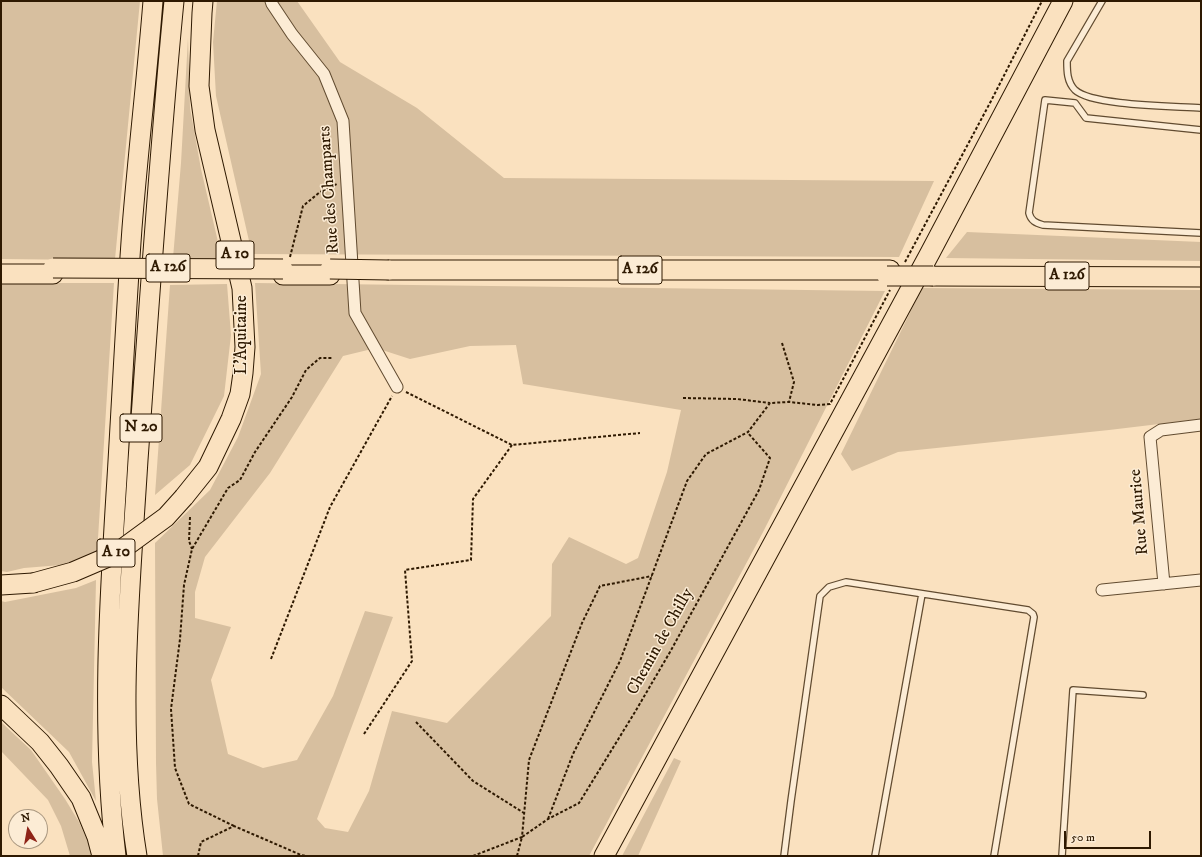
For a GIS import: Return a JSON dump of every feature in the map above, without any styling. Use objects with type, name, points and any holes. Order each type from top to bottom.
[{"type":"highway","name":"N 20","points":[[116,856],[110,792],[107,733],[107,658],[112,548],[132,226],[153,1]]},
{"type":"highway","name":"N 20","points":[[137,856],[130,798],[127,734],[127,655],[154,225],[174,1]]},
{"type":"highway","name":"L'Aquitaine","points":[[1,585],[33,583],[73,572],[108,557],[166,518],[208,467],[231,419],[240,394],[245,347],[242,288],[205,130],[199,86],[203,1]]},
{"type":"highway","points":[[604,856],[930,253],[1063,1]]},
{"type":"highway","name":"A 126","points":[[1,274],[53,271],[285,267],[330,272],[893,275],[935,273],[1201,271]]},
{"type":"highway","name":"A 126","points":[[1,268],[53,271]]},
{"type":"highway","name":"A 126","points":[[935,273],[1201,277]]},
{"type":"highway","points":[[1,705],[40,742],[81,798],[97,836],[102,856]]},
{"type":"street","name":"Rue des Champarts","points":[[271,1],[292,34],[324,74],[343,121],[355,313],[397,387]]},
{"type":"street","name":"Rue Maurice","points":[[1164,584],[1150,437],[1161,430],[1201,425]]},
{"type":"street","points":[[1102,590],[1201,580]]},
{"type":"lane","points":[[1102,1],[1068,61],[1066,71],[1075,90],[1089,98],[1125,103],[1201,108]]},
{"type":"lane","points":[[1201,130],[1086,118],[1075,103],[1045,100],[1029,213],[1031,218],[1037,224],[1043,225],[1201,233]]},
{"type":"lane","points":[[784,856],[820,596],[829,587],[846,582],[1028,610],[1033,614],[1034,618],[994,856]]},
{"type":"lane","points":[[876,856],[922,594]]},
{"type":"lane","points":[[1062,856],[1073,690],[1143,695]]},
{"type":"path","points":[[682,398],[737,399],[770,403],[789,402],[818,405],[830,404],[893,275],[991,101],[1042,1]]},
{"type":"path","points":[[285,267],[303,206],[320,192],[347,179]]},
{"type":"path","points":[[782,343],[794,382],[789,402]]},
{"type":"path","points":[[306,856],[300,855],[234,826],[189,804],[175,768],[171,709],[180,639],[184,585],[192,549],[228,488],[240,480],[255,452],[292,396],[306,370],[320,358],[332,358]]},
{"type":"path","points":[[271,659],[330,507],[397,387],[512,445],[640,433]]},
{"type":"path","points":[[548,819],[572,754],[620,661],[687,481],[706,454],[748,432],[770,403]]},
{"type":"path","name":"Chemin de Chilly","points":[[473,856],[522,837],[548,819],[579,803],[670,652],[759,490],[770,458],[748,432]]},
{"type":"path","points":[[364,734],[412,661],[405,570],[470,560],[473,499],[512,445]]},
{"type":"path","points":[[190,517],[189,541],[192,549]]},
{"type":"path","points":[[517,856],[522,837],[529,760],[582,623],[600,586],[652,576]]},
{"type":"path","points":[[416,722],[473,781],[524,813]]},
{"type":"path","points":[[198,856],[201,842],[234,826]]},
{"type":"shaded area","points":[[1,1],[140,1],[115,259],[1,259]]},
{"type":"shaded area","points":[[217,1],[297,1],[340,62],[417,108],[504,178],[934,181],[899,257],[252,254],[216,96],[213,42]]},
{"type":"shaded area","points":[[188,38],[190,108],[201,169],[222,259],[173,258],[181,163]]},
{"type":"shaded area","points":[[967,232],[1201,242],[1201,261],[946,258]]},
{"type":"shaded area","points":[[1,283],[114,283],[97,554],[74,564],[24,568],[7,572],[1,571]]},
{"type":"shaded area","points":[[255,283],[885,291],[762,534],[589,856],[163,856],[157,799],[156,763],[155,543],[210,490],[238,437],[261,374]],"holes":[[[516,345],[523,384],[681,410],[667,472],[638,558],[626,564],[569,537],[552,564],[551,616],[447,723],[392,711],[369,791],[348,832],[325,828],[317,819],[393,617],[365,611],[333,696],[297,760],[263,768],[228,754],[211,680],[231,627],[195,618],[195,592],[205,557],[270,473],[343,356],[376,348],[410,359],[470,346]]]},
{"type":"shaded area","points":[[227,284],[231,335],[224,396],[190,465],[155,495],[170,285]]},
{"type":"shaded area","points":[[922,288],[1201,290],[1201,419],[898,452],[852,471],[841,454]]},
{"type":"shaded area","points":[[96,580],[92,762],[96,801],[69,752],[1,687],[1,601],[5,602],[76,588]]},
{"type":"shaded area","points":[[1,722],[31,750],[79,822],[94,856],[70,856],[61,826],[48,800],[1,751]]},
{"type":"shaded area","points":[[674,758],[681,761],[638,856],[622,856]]}]
